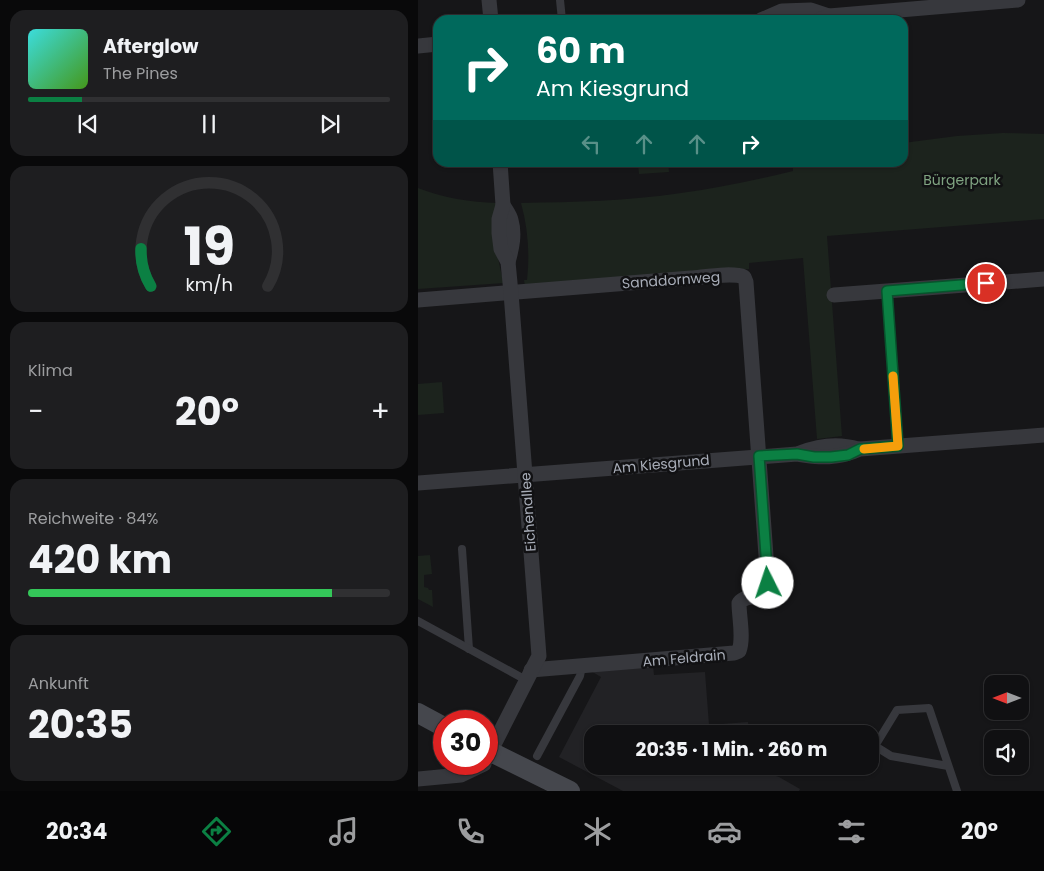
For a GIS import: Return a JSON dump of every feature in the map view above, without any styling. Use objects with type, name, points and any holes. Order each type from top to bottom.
[{"type":"main road","points":[[418,713],[433,721]]},
{"type":"main road","points":[[498,761],[566,790]]},
{"type":"street","points":[[489,0],[490,15]]},
{"type":"street","points":[[856,15],[1018,0]]},
{"type":"street","points":[[773,15],[782,11],[811,10],[819,15]]},
{"type":"street","points":[[418,46],[433,44]]},
{"type":"street","name":"Eichenallee","points":[[498,734],[539,656],[511,293],[508,262],[502,249],[499,234],[499,219],[503,205],[500,167]]},
{"type":"street","name":"Sanddornweg","points":[[418,300],[740,275],[744,277],[746,282],[759,456]]},
{"type":"street","points":[[834,295],[1044,279]]},
{"type":"street","name":"Am Kiesgrund","points":[[418,483],[759,456],[797,454],[831,457],[848,455],[860,449],[1044,435]]},
{"type":"street","name":"Am Feldrain","points":[[528,675],[582,666],[734,653],[739,651],[741,636],[739,603],[741,600],[768,593],[759,456]]},
{"type":"street","points":[[418,779],[461,775]]},
{"type":"lane","points":[[560,0],[562,15]]},
{"type":"lane","points":[[887,291],[898,446]]},
{"type":"lane","points":[[462,549],[469,649]]},
{"type":"lane","points":[[418,621],[469,649],[528,675]]},
{"type":"lane","points":[[537,756],[580,676],[582,666]]},
{"type":"lane","points":[[948,766],[891,756],[875,746],[897,710],[929,708],[957,791]]},
{"type":"shaded area","points":[[653,666],[654,675],[705,672],[709,725],[584,725],[584,770],[559,757],[601,677],[591,671]]},
{"type":"shaded area","points":[[748,722],[748,725],[709,725]]},
{"type":"shaded area","points":[[593,775],[774,775],[800,789],[799,791],[623,791]]},
{"type":"green space","name":"Bürgerpark","points":[[1003,133],[1044,134],[1044,219],[827,236],[842,436],[817,439],[803,258],[749,263],[749,269],[525,286],[524,280],[527,280],[528,271],[528,251],[527,232],[521,203],[581,202],[661,196],[793,171],[793,167],[908,167],[908,142],[957,136]]},
{"type":"green space","points":[[638,167],[668,167],[669,172],[639,174]]},
{"type":"green space","points":[[418,188],[457,199],[497,203],[496,243],[504,283],[418,289]]},
{"type":"green space","points":[[442,382],[444,413],[418,415],[418,384]]},
{"type":"green space","points":[[430,555],[432,574],[424,575],[424,587],[432,590],[433,607],[418,599],[418,556]]},
{"type":"slow traffic","points":[[864,449],[898,446],[893,376]]},
{"type":"route","points":[[768,583],[759,456],[797,454],[831,457],[848,455],[860,449],[898,446],[887,291],[986,283]]}]
